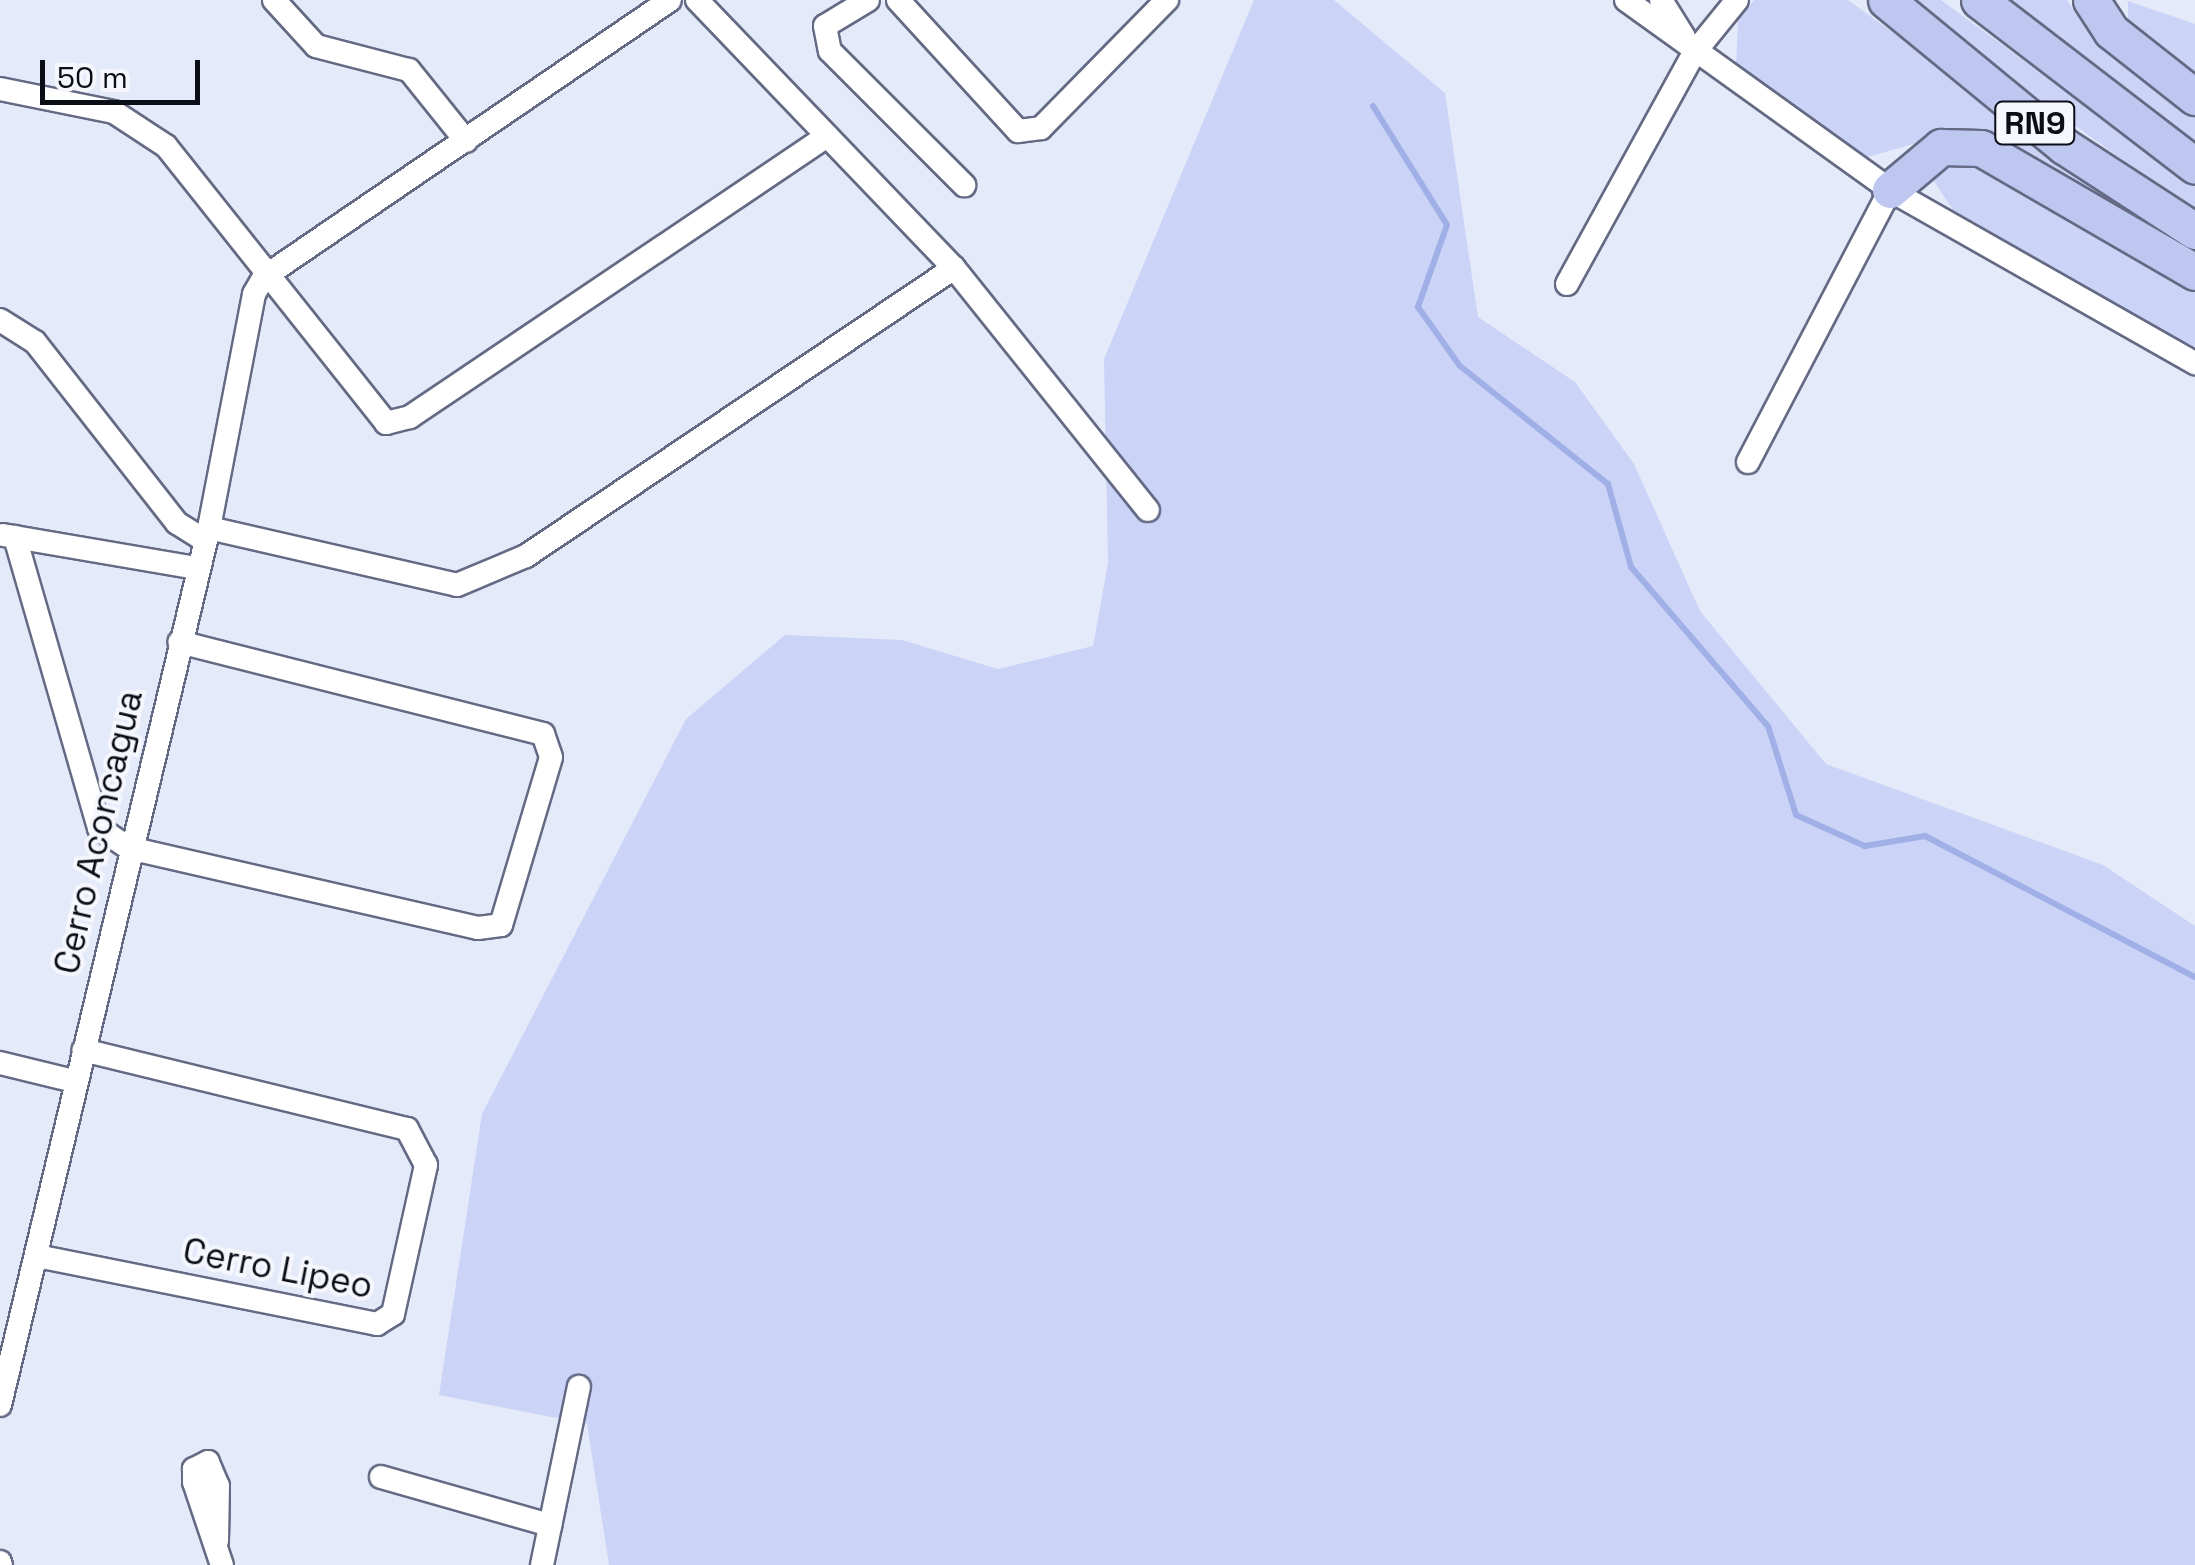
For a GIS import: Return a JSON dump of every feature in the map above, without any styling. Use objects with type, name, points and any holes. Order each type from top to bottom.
[{"type":"highway","name":"RN9","points":[[1886,0],[2064,146],[2195,231]]},
{"type":"highway","name":"RN9","points":[[1979,0],[2195,166]]},
{"type":"highway","points":[[2091,0],[2111,31],[2195,97]]},
{"type":"highway","points":[[1890,190],[1941,147],[1981,148],[2195,272]]},
{"type":"street","points":[[274,0],[316,46],[409,70],[466,140]]},
{"type":"street","points":[[264,277],[670,0]]},
{"type":"street","points":[[697,0],[954,268],[1148,510]]},
{"type":"street","points":[[868,0],[825,26],[830,51],[964,186]]},
{"type":"street","points":[[898,0],[1018,131],[1041,128],[1167,0]]},
{"type":"street","points":[[1626,0],[1694,53],[1890,190],[2195,363]]},
{"type":"street","points":[[1662,0],[1694,53]]},
{"type":"street","points":[[1567,284],[1694,53],[1737,0]]},
{"type":"street","points":[[0,89],[100,107],[144,128],[376,420],[396,423],[826,136]]},
{"type":"street","points":[[1748,462],[1890,190]]},
{"type":"street","points":[[0,320],[35,342],[177,523],[207,534],[457,585],[526,556],[954,268]]},
{"type":"street","name":"Cerro Aconcagua","points":[[0,1405],[8,1336],[37,1256],[74,1080],[207,534],[246,321],[264,277]]},
{"type":"street","points":[[179,642],[528,726],[542,734],[550,758],[508,915],[492,930],[129,848],[90,815],[9,547],[50,540],[196,568]]},
{"type":"street","name":"Cerro Lipeo","points":[[37,1256],[383,1324],[397,1296],[422,1146],[388,1121],[83,1050]]},
{"type":"street","points":[[0,1063],[74,1080]]},
{"type":"street","points":[[542,1565],[579,1387]]},
{"type":"street","points":[[380,1476],[550,1525]]},
{"type":"street","points":[[218,1541],[222,1565]]},
{"type":"shaded area","points":[[1254,0],[1334,0],[1445,93],[1478,317],[1575,382],[1634,464],[1700,611],[1826,764],[2103,865],[2195,926],[2195,1565],[609,1565],[587,1424],[439,1395],[482,1114],[686,719],[785,635],[902,640],[998,669],[1093,646],[1108,563],[1104,359]]},
{"type":"shaded area","points":[[1754,0],[1848,0],[2195,251],[2195,266],[1948,134],[1868,157],[1842,149],[1736,64],[1738,20]]},
{"type":"shaded area","points":[[1900,0],[1941,0],[2195,186],[2195,212]]},
{"type":"shaded area","points":[[1993,0],[2067,0],[2083,25],[2195,115],[2195,142]]},
{"type":"shaded area","points":[[2128,1],[2195,24],[2195,78],[2128,27]]},
{"type":"shaded area","points":[[1957,157],[2000,167],[2195,283],[2195,347],[1962,224],[1928,172]]},
{"type":"waterway","points":[[1373,106],[1447,225],[1418,307],[1460,366],[1608,484],[1631,567],[1768,726],[1796,815],[1865,846],[1925,836],[2195,977]]}]
